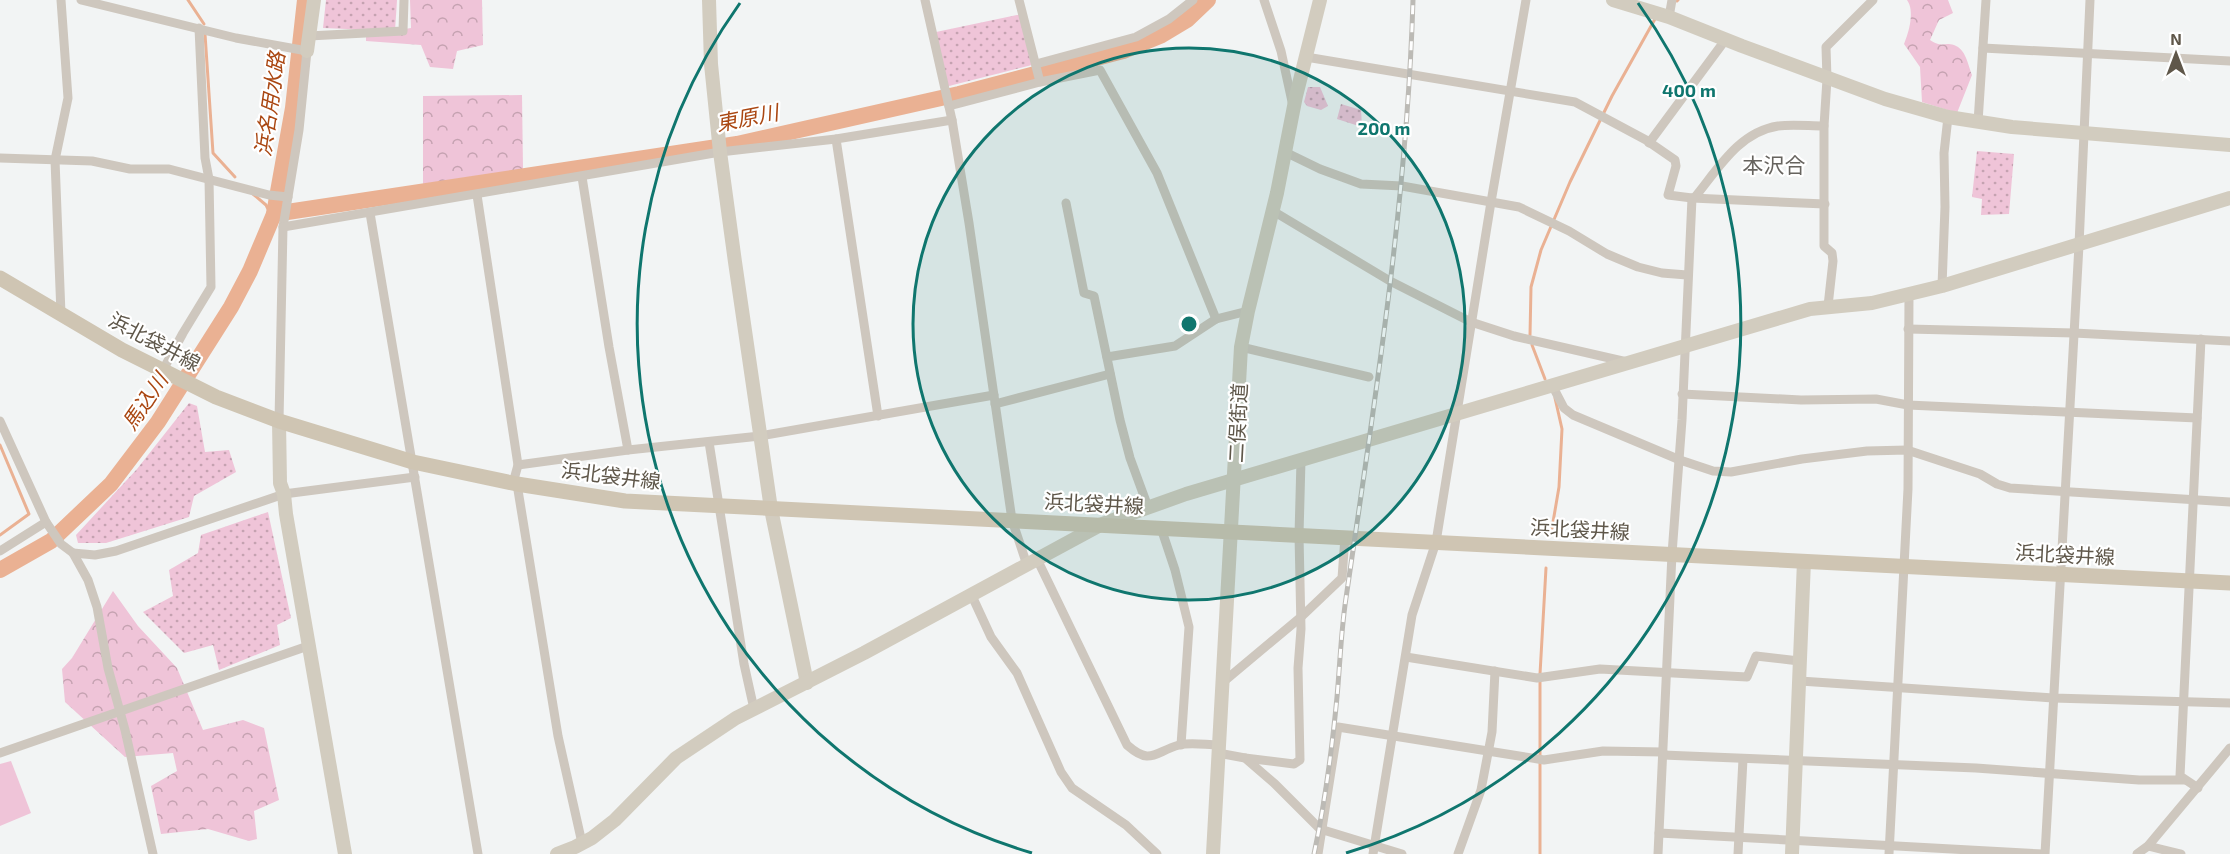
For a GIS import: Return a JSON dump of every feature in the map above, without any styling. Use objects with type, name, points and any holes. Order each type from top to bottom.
[{"type":"main road","name":"浜北袋井線","points":[[0,278],[122,350],[216,397],[414,470],[515,483],[625,501],[2230,583]]},
{"type":"street","points":[[61,0],[68,98],[55,160],[61,314]]},
{"type":"street","points":[[81,0],[304,51]]},
{"type":"street","points":[[314,0],[309,36],[304,51],[299,130],[285,197],[279,421],[280,483],[284,494],[345,854]]},
{"type":"street","points":[[309,36],[403,31],[404,0]]},
{"type":"street","points":[[709,0],[711,64],[718,136],[760,436],[771,509],[807,683]]},
{"type":"street","points":[[926,0],[952,120],[1012,520],[1127,745],[1138,754],[1144,757],[1152,756],[1181,745],[1218,749],[1245,758],[1294,764],[1300,760],[1298,668],[1301,616],[1299,535],[1301,460]]},
{"type":"street","points":[[1019,0],[1040,82]]},
{"type":"street","points":[[1036,64],[1136,37],[1169,18],[1193,0]]},
{"type":"street","points":[[1264,0],[1281,51],[1294,108]]},
{"type":"street","name":"二俣街道","points":[[1213,854],[1241,347],[1320,0]]},
{"type":"street","points":[[1374,851],[1412,615],[1436,543],[1455,415],[1526,0]]},
{"type":"street","points":[[1613,0],[1669,17],[1827,79],[1902,105],[1948,117],[2084,133],[2230,145]]},
{"type":"street","points":[[1669,17],[1672,0]]},
{"type":"street","points":[[1828,306],[1833,261],[1832,253],[1824,246],[1826,47],[1873,0]]},
{"type":"street","points":[[1978,122],[1986,0]]},
{"type":"street","points":[[1659,832],[1739,837],[1792,847],[2044,854],[2066,493],[2090,0]]},
{"type":"street","points":[[164,371],[183,333],[212,287],[209,179],[205,158],[199,28]]},
{"type":"street","points":[[1649,143],[1726,39]]},
{"type":"street","points":[[1983,48],[2230,62]]},
{"type":"street","points":[[1306,57],[1575,102],[1675,160],[1676,166],[1668,195],[1825,204]]},
{"type":"street","points":[[949,106],[1040,82],[1100,70],[1157,173],[1216,319]]},
{"type":"street","points":[[1942,286],[1945,207],[1944,153],[1948,117]]},
{"type":"street","points":[[284,227],[720,152],[836,139],[952,120]]},
{"type":"street","points":[[1658,854],[1672,554],[1680,460],[1687,275],[1694,197],[1744,140],[1762,130],[1779,126],[1824,126]]},
{"type":"street","points":[[836,139],[878,416]]},
{"type":"street","points":[[1285,152],[1361,183],[1402,186],[1519,207],[1607,254],[1638,267],[1662,273],[1687,275]]},
{"type":"street","points":[[0,158],[92,161],[130,168],[169,169],[269,195],[285,197]]},
{"type":"street","points":[[582,177],[628,450]]},
{"type":"street","points":[[477,195],[518,465],[515,483],[558,736],[582,843]]},
{"type":"street","points":[[556,854],[582,843],[615,820],[676,758],[736,718],[972,596],[1102,524],[1148,507],[1301,460],[1810,309],[1872,303],[1942,286],[2230,198]]},
{"type":"street","points":[[1066,203],[1084,293],[1094,296],[1130,458],[1148,507]]},
{"type":"street","points":[[1273,211],[1390,281],[1471,322],[1514,336],[1629,362]]},
{"type":"street","points":[[369,213],[478,854]]},
{"type":"street","points":[[1889,850],[1904,567],[1909,294]]},
{"type":"street","points":[[1107,357],[1176,346],[1216,319],[1248,311]]},
{"type":"street","points":[[1908,329],[2074,333],[2230,341]]},
{"type":"street","points":[[2198,788],[2180,776],[2201,339]]},
{"type":"street","points":[[1241,347],[1369,377]]},
{"type":"street","points":[[518,465],[628,450],[760,436],[994,399],[1110,374]]},
{"type":"street","points":[[1552,385],[1564,408],[1573,416],[1680,460],[1713,471],[1731,472],[1802,459],[1867,451],[1907,450],[1980,474],[1997,484],[2010,488],[2230,502]]},
{"type":"street","points":[[1682,394],[1801,400],[1876,399],[1908,405],[2197,418]]},
{"type":"street","points":[[0,421],[48,524],[61,544],[73,553],[88,580],[97,607],[108,668],[153,854]]},
{"type":"street","points":[[709,442],[744,664],[754,710]]},
{"type":"street","points":[[73,553],[95,555],[116,551],[284,494],[414,470]]},
{"type":"street","points":[[0,551],[48,524]]},
{"type":"street","points":[[1161,528],[1175,570],[1189,627],[1181,745]]},
{"type":"street","points":[[1222,683],[1342,578],[1346,537]]},
{"type":"street","points":[[1792,847],[1804,561]]},
{"type":"street","points":[[972,596],[992,637],[1017,673],[1061,772],[1072,788],[1126,825],[1157,854]]},
{"type":"street","points":[[0,753],[308,646]]},
{"type":"street","points":[[1406,657],[1540,678],[1600,669],[1747,678],[1756,656],[1799,661]]},
{"type":"street","points":[[1458,854],[1480,790],[1492,732],[1495,671]]},
{"type":"street","points":[[1800,681],[2053,698],[2230,703]]},
{"type":"street","points":[[1318,854],[1338,727],[1540,759],[1603,751],[2049,773],[2139,780],[2184,780]]},
{"type":"street","points":[[2137,854],[2148,846],[2230,748]]},
{"type":"street","points":[[1245,758],[1275,784],[1310,822],[1323,830],[1374,851],[1402,854]]},
{"type":"street","points":[[1738,854],[1743,759]]},
{"type":"street","points":[[2148,846],[2181,854]]},
{"type":"green space","points":[[326,0],[397,0],[395,31],[323,28]]},
{"type":"green space","points":[[410,0],[482,0],[483,45],[457,51],[453,69],[430,67],[421,45],[366,41],[366,35],[411,28]]},
{"type":"green space","points":[[1907,0],[1948,0],[1953,13],[1939,20],[1930,40],[1937,44],[1950,44],[1958,47],[1968,62],[1972,75],[1957,113],[1922,102],[1920,67],[1904,44],[1911,16]]},
{"type":"green space","points":[[1022,14],[1036,64],[945,87],[936,32]]},
{"type":"green space","points":[[1308,87],[1320,87],[1328,106],[1321,110],[1307,106],[1304,102]]},
{"type":"green space","points":[[522,95],[523,169],[423,184],[423,96]]},
{"type":"green space","points":[[1341,104],[1361,110],[1362,127],[1337,119]]},
{"type":"green space","points":[[1977,151],[2014,154],[2009,214],[1981,215],[1982,199],[1972,197]]},
{"type":"green space","points":[[189,403],[197,406],[205,452],[229,450],[236,472],[194,496],[189,517],[106,543],[78,543],[76,535],[137,469]]},
{"type":"green space","points":[[268,512],[291,618],[277,625],[280,645],[219,670],[213,645],[184,653],[143,612],[173,596],[169,570],[198,553],[201,535]]},
{"type":"green space","points":[[113,591],[138,626],[177,668],[203,730],[243,720],[264,728],[279,800],[254,811],[257,839],[249,841],[208,829],[161,834],[151,786],[177,771],[173,753],[125,757],[65,702],[62,669],[72,658]]},
{"type":"green space","points":[[11,761],[31,813],[0,826],[0,764]]},
{"type":"waterway","points":[[188,0],[204,24]]},
{"type":"waterway","name":"馬込川","points":[[0,570],[51,541],[111,484],[158,422],[231,307],[250,271],[274,214],[293,108],[305,0]]},
{"type":"waterway","name":"東原川","points":[[274,214],[737,144],[959,94],[1123,51],[1162,35],[1187,20],[1208,0]]},
{"type":"waterway","points":[[1530,335],[1531,287],[1541,250],[1570,182],[1612,96],[1655,19]]},
{"type":"waterway","points":[[205,34],[213,153],[235,177]]},
{"type":"waterway","points":[[253,194],[266,205],[270,213],[274,214]]},
{"type":"waterway","points":[[1532,345],[1545,379]]},
{"type":"waterway","points":[[1552,528],[1559,487],[1562,429],[1555,398]]},
{"type":"waterway","points":[[0,445],[29,514],[0,535]]},
{"type":"waterway","points":[[1540,674],[1546,568]]},
{"type":"waterway","points":[[1540,681],[1540,854]]},
{"type":"railway","points":[[1314,854],[1330,756],[1344,610],[1397,225],[1410,75],[1413,0]]},
{"type":"district","name":"本沢合","points":[[1774,164]]},
{"type":"water label","name":"浜名用水路","points":[[269,104]]}]
